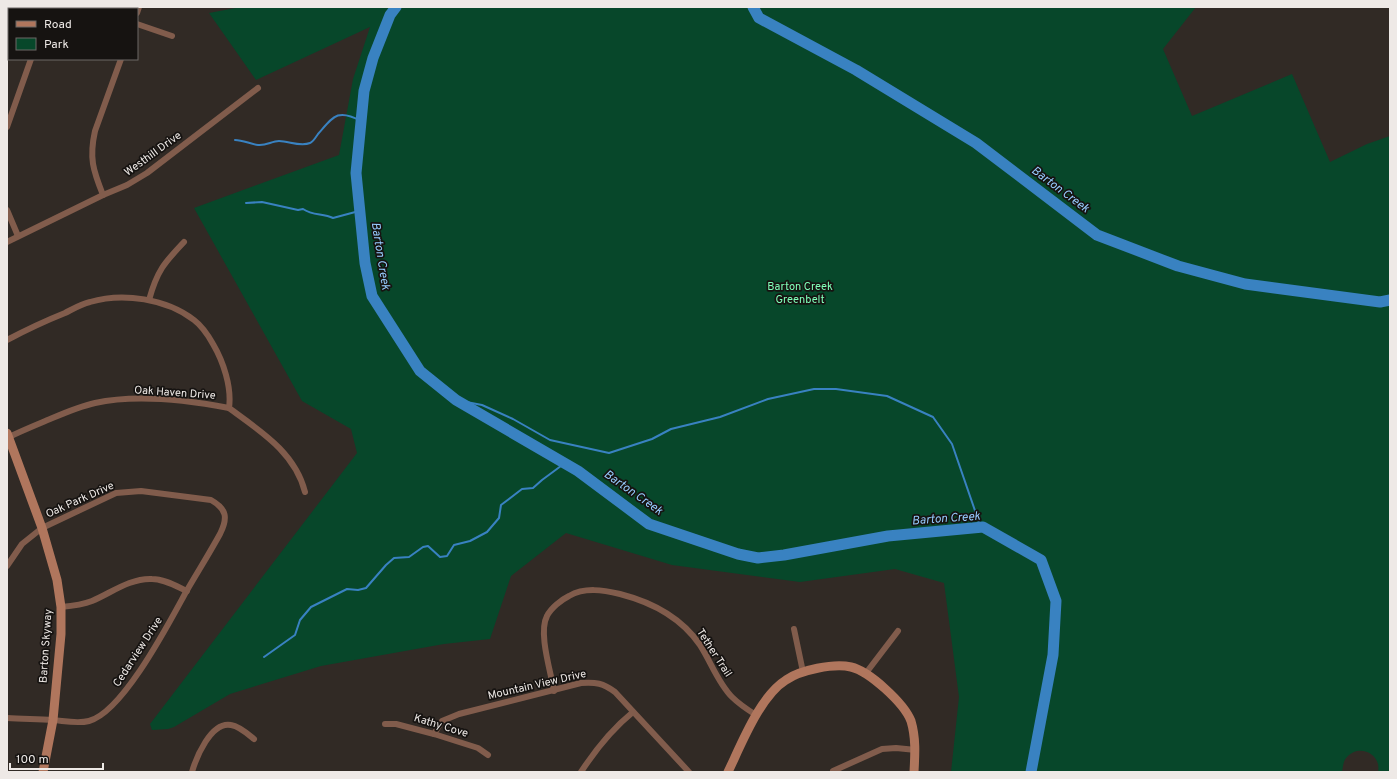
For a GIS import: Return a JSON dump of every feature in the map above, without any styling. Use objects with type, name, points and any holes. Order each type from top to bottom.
[{"type":"street","points":[[138,24],[172,36]]},
{"type":"street","points":[[7,127],[31,60]]},
{"type":"street","points":[[102,195],[92,166],[92,143],[121,60]]},
{"type":"street","name":"Westhill Drive","points":[[7,242],[102,195],[127,185],[147,173],[258,88]]},
{"type":"street","points":[[7,210],[18,236]]},
{"type":"street","points":[[149,300],[154,282],[160,270],[184,242]]},
{"type":"street","points":[[7,340],[90,302],[113,298],[149,300],[167,304],[181,311],[196,321],[207,334],[215,348],[225,373],[230,396],[229,408],[284,451],[295,466],[305,492]]},
{"type":"street","name":"Oak Haven Drive","points":[[8,436],[72,410],[95,403],[151,399],[229,408]]},
{"type":"street","name":"Barton Skyway","points":[[8,436],[42,528],[58,580],[62,607],[53,720],[43,772]]},
{"type":"street","name":"Oak Park Drive","points":[[7,566],[22,544],[42,528],[116,493],[141,491],[211,500],[223,509]]},
{"type":"street","name":"Cedarview Drive","points":[[7,718],[53,720],[77,723],[90,721],[102,715],[112,706],[157,646],[224,526],[226,517],[223,509]]},
{"type":"street","points":[[62,607],[91,602],[128,583],[140,580],[152,579],[165,582],[187,591]]},
{"type":"street","name":"Tether Trail","points":[[554,691],[544,639],[544,626],[547,616],[558,604],[570,596],[585,591],[599,590],[636,598],[658,607],[683,625],[699,644],[727,691],[741,705],[756,716]]},
{"type":"street","points":[[794,629],[803,672]]},
{"type":"street","points":[[866,673],[898,631]]},
{"type":"street","points":[[728,772],[756,716],[764,702],[774,690],[786,680],[803,672],[839,666],[851,667],[866,673],[891,694],[910,719],[914,732],[916,750],[914,772]]},
{"type":"street","name":"Mountain View Drive","points":[[434,734],[442,721],[459,714],[581,683],[593,683],[605,685],[615,692],[689,772]]},
{"type":"street","points":[[581,772],[602,742],[618,724],[634,712]]},
{"type":"street","name":"Kathy Cove","points":[[385,724],[396,724],[434,734],[478,748],[488,755]]},
{"type":"street","points":[[192,772],[201,748],[212,733],[222,726],[232,725],[243,730],[254,739]]},
{"type":"street","points":[[833,772],[882,749],[896,748],[916,750]]},
{"type":"green space","name":"Barton Creek Greenbelt","points":[[241,7],[1196,7],[1163,49],[1192,116],[1292,74],[1330,162],[1367,144],[1390,136],[1390,772],[1378,772],[1377,760],[1373,756],[1368,752],[1357,751],[1347,757],[1344,762],[1342,772],[951,772],[959,697],[944,583],[895,569],[800,582],[672,565],[566,533],[511,576],[490,639],[444,644],[321,666],[230,694],[174,727],[152,730],[150,724],[357,453],[351,429],[302,401],[194,208],[339,155],[353,79],[370,27],[256,80],[209,13]]},
{"type":"waterway","name":"Barton Creek","points":[[396,7],[390,15],[373,58],[364,91],[356,173],[365,263],[372,296],[420,371],[456,400],[578,471],[649,524],[738,554],[758,558],[784,555],[888,536],[983,527],[1041,560],[1056,601],[1053,655],[1031,772]]},
{"type":"waterway","name":"Barton Creek","points":[[753,7],[759,18],[856,70],[976,143],[1097,235],[1178,266],[1245,284],[1380,302],[1390,300]]},
{"type":"waterway","points":[[235,140],[258,145],[279,141],[306,144],[312,142],[336,116],[346,115],[361,121]]},
{"type":"waterway","points":[[246,203],[262,202],[298,210],[303,209],[310,213],[326,215],[333,218],[359,211]]},
{"type":"waterway","points":[[456,400],[482,405],[513,419],[550,440],[609,453],[652,439],[671,429],[720,417],[768,399],[814,389],[836,389],[887,396],[933,417],[952,444],[981,528]]},
{"type":"waterway","points":[[264,657],[295,635],[300,620],[311,607],[347,589],[358,590],[366,588],[394,558],[409,557],[423,547],[428,546],[440,557],[447,556],[454,545],[470,541],[487,532],[499,518],[501,505],[522,489],[533,488],[565,463]]}]
